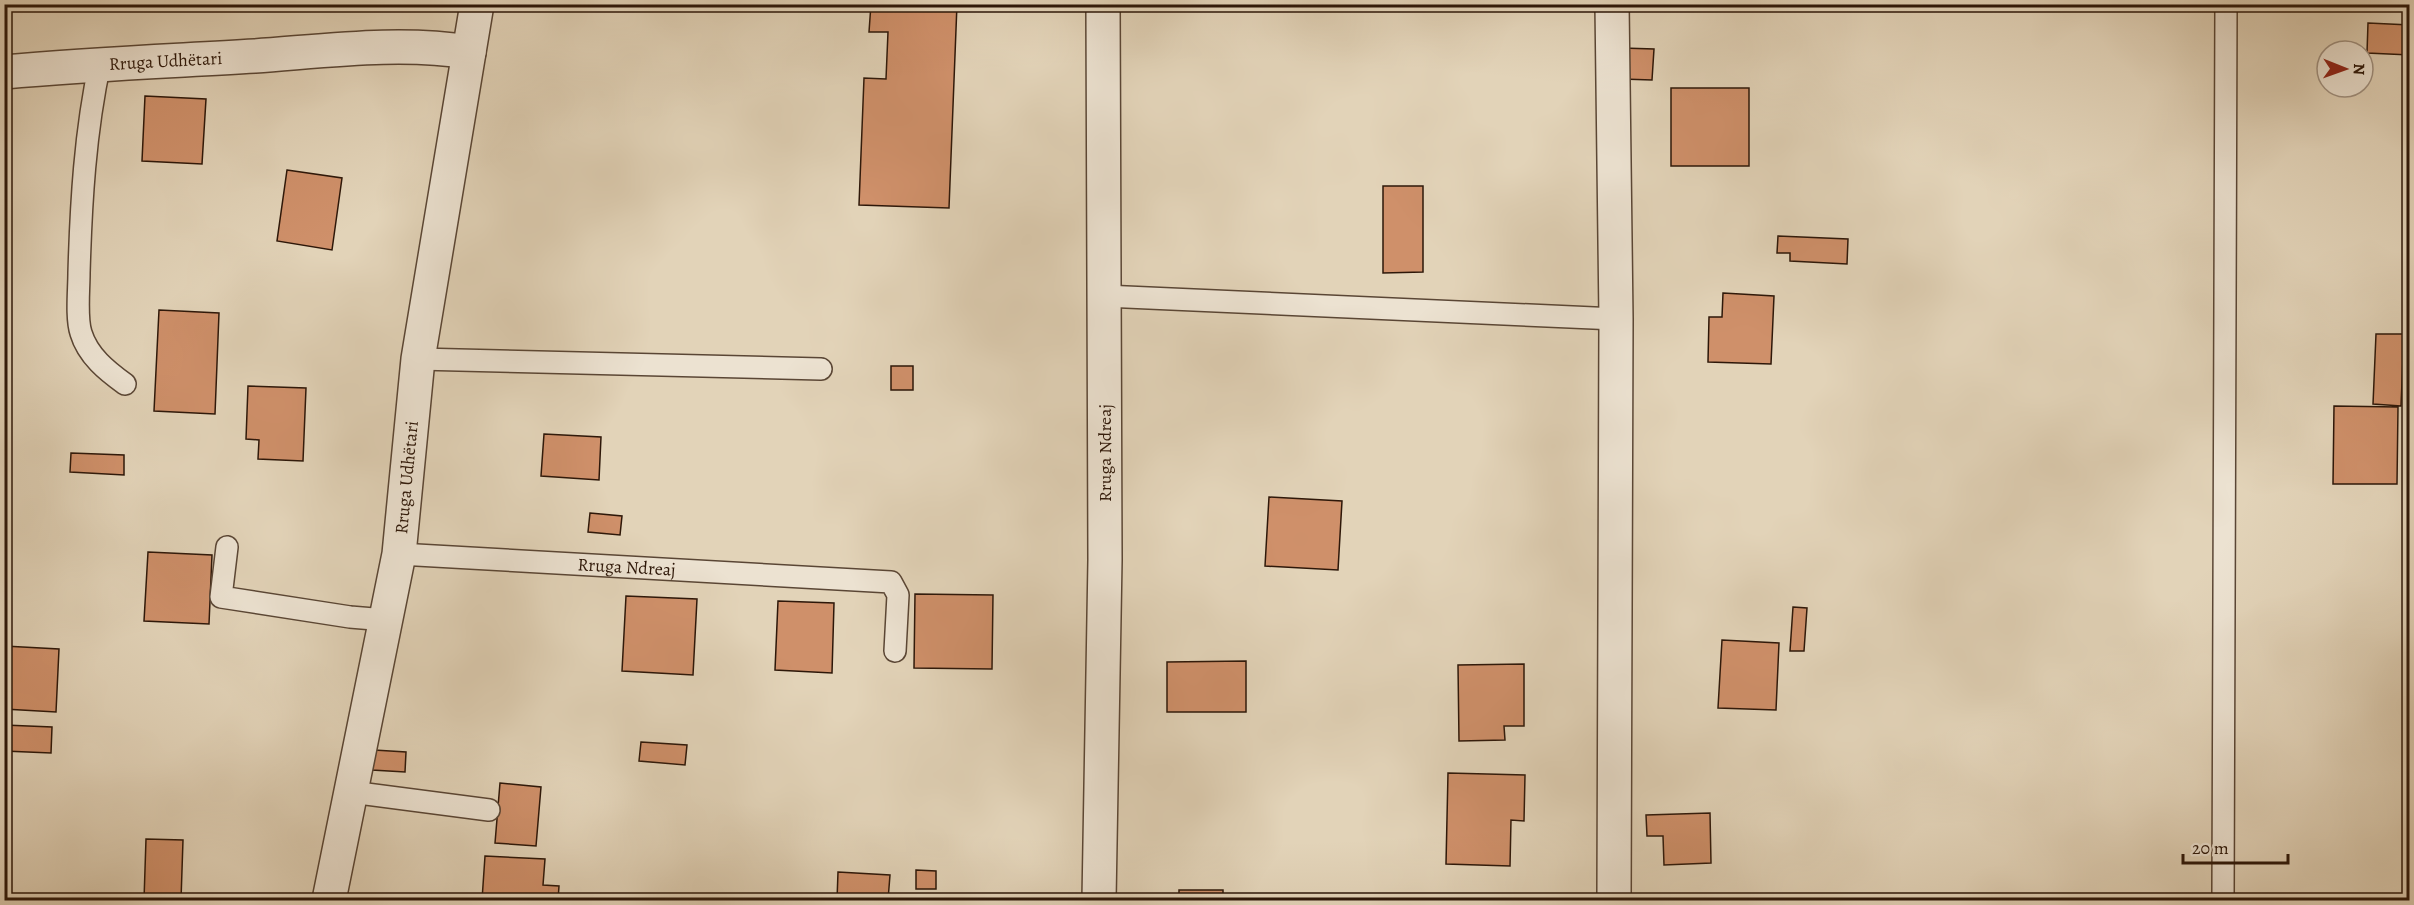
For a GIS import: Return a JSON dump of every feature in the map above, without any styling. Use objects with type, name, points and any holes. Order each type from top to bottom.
[{"type":"street","name":"Rruga Udhëtari","points":[[329,900],[399,554],[418,359],[477,4]]},
{"type":"street","name":"Rruga Ndreaj","points":[[1099,900],[1105,560],[1103,4]]},
{"type":"street","points":[[1612,4],[1616,319],[1614,900]]},
{"type":"street","name":"Rruga Udhëtari","points":[[4,72],[100,63],[174,61],[386,47],[444,48],[469,52]]},
{"type":"lane","points":[[2223,900],[2226,4]]},
{"type":"lane","points":[[100,63],[91,105],[81,221],[80,333],[93,356],[107,371],[125,384]]},
{"type":"lane","points":[[1104,296],[1616,319]]},
{"type":"lane","points":[[418,359],[821,369]]},
{"type":"lane","points":[[228,547],[221,597],[350,617],[386,620]]},
{"type":"lane","name":"Rruga Ndreaj","points":[[399,554],[891,582],[898,595],[895,651]]},
{"type":"lane","points":[[351,792],[489,810]]},
{"type":"building","points":[[871,4],[957,4],[949,208],[859,205],[864,78],[886,79],[888,32],[869,32]]},
{"type":"building","points":[[2368,23],[2410,25],[2410,55],[2375,53],[2375,39],[2367,39]]},
{"type":"building","points":[[1622,48],[1654,49],[1652,80],[1622,79]]},
{"type":"building","points":[[1671,88],[1749,88],[1749,166],[1671,166]]},
{"type":"building","points":[[145,96],[206,99],[202,164],[142,161]]},
{"type":"building","points":[[287,170],[342,178],[332,250],[277,241]]},
{"type":"building","points":[[1383,186],[1423,186],[1423,272],[1383,273]]},
{"type":"building","points":[[4,232],[7,233],[4,286]]},
{"type":"building","points":[[1778,236],[1848,239],[1847,264],[1790,261],[1790,253],[1777,253]]},
{"type":"building","points":[[1723,293],[1774,296],[1771,364],[1708,362],[1709,317],[1722,317]]},
{"type":"building","points":[[159,310],[219,313],[215,414],[154,411]]},
{"type":"building","points":[[2376,334],[2404,334],[2401,406],[2373,404]]},
{"type":"building","points":[[891,366],[913,366],[913,390],[891,390]]},
{"type":"building","points":[[248,386],[306,388],[303,461],[258,459],[259,440],[246,439]]},
{"type":"building","points":[[2334,406],[2398,407],[2397,484],[2333,484]]},
{"type":"building","points":[[544,434],[601,437],[599,480],[541,476]]},
{"type":"building","points":[[71,453],[124,455],[124,475],[70,472]]},
{"type":"building","points":[[1269,497],[1342,501],[1338,570],[1265,566]]},
{"type":"building","points":[[590,513],[622,516],[620,535],[588,532]]},
{"type":"building","points":[[148,552],[212,555],[209,624],[144,621]]},
{"type":"building","points":[[915,594],[993,595],[992,669],[914,668]]},
{"type":"building","points":[[626,596],[697,599],[693,675],[622,671]]},
{"type":"building","points":[[778,601],[834,603],[832,673],[775,670]]},
{"type":"building","points":[[1793,607],[1807,608],[1804,651],[1790,651]]},
{"type":"building","points":[[1722,640],[1779,643],[1776,710],[1718,708]]},
{"type":"building","points":[[4,646],[59,649],[56,712],[4,709]]},
{"type":"building","points":[[1246,661],[1246,712],[1167,712],[1167,662]]},
{"type":"building","points":[[1524,664],[1524,726],[1504,726],[1505,740],[1459,741],[1458,665]]},
{"type":"building","points":[[4,725],[52,727],[51,753],[4,751]]},
{"type":"building","points":[[641,742],[687,745],[685,765],[639,761]]},
{"type":"building","points":[[374,750],[406,752],[405,772],[372,770]]},
{"type":"building","points":[[1448,773],[1525,775],[1524,821],[1511,820],[1510,866],[1446,864]]},
{"type":"building","points":[[500,783],[541,787],[536,846],[495,843]]},
{"type":"building","points":[[1710,813],[1711,863],[1664,865],[1663,836],[1647,836],[1646,815]]},
{"type":"building","points":[[146,839],[183,840],[181,900],[144,900]]},
{"type":"building","points":[[485,856],[545,859],[543,885],[559,886],[558,900],[482,900]]},
{"type":"building","points":[[916,870],[936,871],[936,889],[916,889]]},
{"type":"building","points":[[838,872],[890,875],[888,900],[837,900]]},
{"type":"building","points":[[1179,890],[1223,890],[1223,900],[1179,900]]},
{"type":"building","points":[[1524,899],[1524,900],[1459,900]]}]
